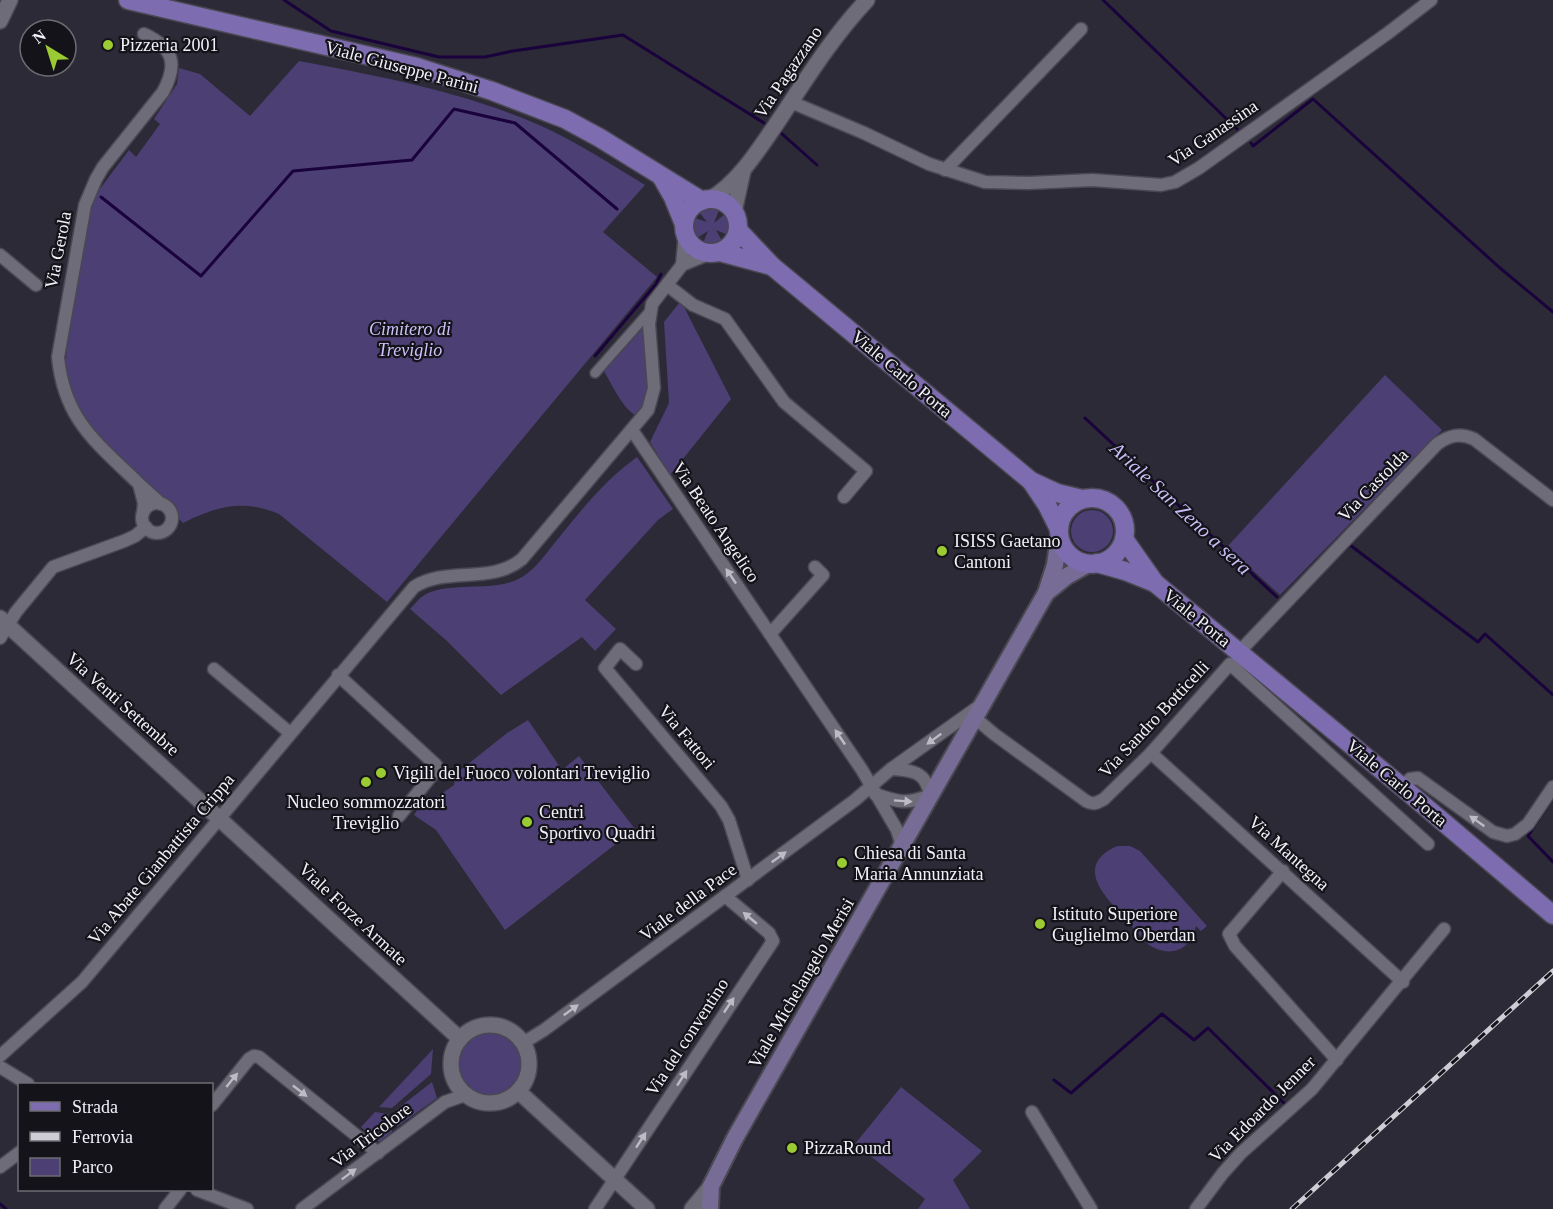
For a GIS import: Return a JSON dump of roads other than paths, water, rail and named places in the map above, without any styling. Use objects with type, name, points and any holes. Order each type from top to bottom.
[{"type":"main road","name":"Viale Giuseppe Parini","points":[[128,0],[417,67],[492,91],[565,119],[706,200]]},
{"type":"main road","points":[[661,176],[673,197],[684,228]]},
{"type":"main road","points":[[684,228],[689,210],[706,200],[724,202],[734,212],[738,230],[732,244],[715,253]]},
{"type":"main road","name":"Viale Carlo Porta","points":[[684,228],[693,247],[702,252],[772,266]]},
{"type":"main road","name":"Viale Carlo Porta","points":[[738,230],[772,266],[1031,481],[1057,493],[1082,499],[1101,499],[1118,510],[1123,519],[1124,539]]},
{"type":"main road","name":"Viale Carlo Porta","points":[[1031,481],[1047,505],[1066,552],[1072,558],[1125,571],[1155,583]]},
{"type":"main road","points":[[1059,533],[1060,520],[1065,511],[1082,499]]},
{"type":"main road","name":"Viale Michelangelo Merisi","points":[[710,1209],[711,1186],[735,1138],[1046,593],[1054,565],[1059,533]]},
{"type":"main road","points":[[1093,564],[1114,555],[1124,539],[1155,583]]},
{"type":"main road","name":"Viale Michelangelo Merisi","points":[[1046,593],[1067,576],[1093,564]]},
{"type":"main road","name":"Viale Porta","points":[[1155,583],[1239,652]]},
{"type":"main road","name":"Viale Carlo Porta","points":[[1239,652],[1553,915]]},
{"type":"street","points":[[0,21],[10,0]]},
{"type":"street","name":"Via Pagazzano","points":[[706,200],[721,193],[744,167],[843,26],[867,0]]},
{"type":"street","name":"Via Ganassina","points":[[791,102],[945,170],[985,182],[1029,183],[1092,180],[1161,185],[1175,182],[1235,143],[1263,120],[1388,33],[1431,0]]},
{"type":"street","points":[[945,170],[1082,29]]},
{"type":"street","name":"Via Gerola","points":[[144,34],[160,41],[166,48],[172,59],[172,70],[163,92],[99,173],[85,205],[58,357],[64,394],[78,422],[89,436],[161,504]]},
{"type":"street","name":"Via Pagazzano","points":[[734,212],[744,167]]},
{"type":"street","points":[[682,265],[684,228]]},
{"type":"street","points":[[595,374],[650,311],[652,304],[682,265],[715,253]]},
{"type":"street","points":[[0,255],[36,285]]},
{"type":"street","points":[[667,285],[693,305],[725,319],[783,402],[866,471],[844,497]]},
{"type":"street","name":"Via Abate Gianbattista Crippa","points":[[0,1056],[82,982],[414,587],[436,577],[500,572],[520,561],[648,410],[654,382],[650,311]]},
{"type":"street","name":"Via Beato Angelico","points":[[632,430],[874,790]]},
{"type":"street","name":"Via Castolda","points":[[1239,652],[1437,444],[1450,436],[1462,435],[1474,439],[1553,500]]},
{"type":"street","points":[[139,484],[144,502],[143,513],[143,523],[149,531],[159,532],[170,524],[170,511],[161,504],[152,504],[143,513]]},
{"type":"street","points":[[3,628],[53,567],[124,541],[146,527]]},
{"type":"street","points":[[770,634],[823,575],[815,567]]},
{"type":"street","name":"Via Venti Settembre","points":[[3,628],[219,818]]},
{"type":"street","name":"Via Fattori","points":[[636,664],[620,649],[604,668],[721,806],[729,820],[748,880]]},
{"type":"street","name":"Via Sandro Botticelli","points":[[978,711],[994,734],[1091,804],[1104,799],[1151,753],[1230,664],[1428,844]]},
{"type":"street","points":[[214,669],[290,733]]},
{"type":"street","points":[[338,675],[436,765],[436,770],[399,816]]},
{"type":"street","name":"Viale della Pace","points":[[523,1043],[874,790],[891,769],[978,711]]},
{"type":"street","name":"Via Mantegna","points":[[1151,753],[1403,982]]},
{"type":"street","points":[[874,790],[902,802],[916,802],[930,795],[924,778],[905,770],[891,769]]},
{"type":"street","points":[[1402,787],[1410,779],[1418,778],[1493,832],[1508,836],[1528,825],[1553,787]]},
{"type":"street","points":[[874,790],[897,830],[902,846]]},
{"type":"street","name":"Viale Forze Armate","points":[[219,818],[460,1039]]},
{"type":"street","points":[[1283,871],[1229,934],[1236,946],[1337,1060]]},
{"type":"street","name":"Via del conventino","points":[[595,1209],[773,941],[769,933],[725,896]]},
{"type":"street","name":"Via Edoardo Jenner","points":[[1196,1209],[1222,1173],[1241,1153],[1312,1089],[1403,982],[1444,929]]},
{"type":"street","points":[[492,1025],[509,1030],[523,1043],[529,1068],[526,1078],[518,1091],[505,1100],[490,1104],[475,1101],[465,1095],[456,1085],[450,1068],[453,1050],[460,1039],[474,1028],[492,1025]]},
{"type":"street","points":[[213,1104],[249,1059],[254,1056],[378,1153]]},
{"type":"street","points":[[0,1067],[26,1083]]},
{"type":"street","points":[[518,1091],[647,1209]]},
{"type":"street","name":"Via Tricolore","points":[[302,1209],[446,1102],[465,1095]]},
{"type":"street","points":[[1032,1113],[1090,1209]]},
{"type":"street","points":[[0,1167],[18,1154]]},
{"type":"street","points":[[692,1209],[711,1186]]},
{"type":"street","points":[[165,1209],[179,1191]]},
{"type":"street","points":[[200,1191],[247,1209]]},
{"type":"waterway","name":"Ariale San Zeno a sera","points":[[284,0],[331,31],[439,57],[485,57],[623,35],[764,123]]},
{"type":"waterway","points":[[1103,0],[1237,129]]},
{"type":"waterway","points":[[1251,143],[1253,146],[1313,99],[1500,268],[1553,312]]},
{"type":"waterway","points":[[101,197],[201,276],[293,171],[412,160],[454,109],[515,123],[617,209]]},
{"type":"waterway","name":"Ariale San Zeno a sera","points":[[781,133],[817,165]]},
{"type":"waterway","points":[[595,356],[656,284],[661,274]]},
{"type":"waterway","name":"Ariale San Zeno a sera","points":[[1085,418],[1277,597]]},
{"type":"waterway","name":"Ariale San Zeno a sera","points":[[1344,550],[1350,545],[1478,642],[1485,634],[1553,695]]},
{"type":"waterway","points":[[1553,798],[1528,836],[1553,862]]},
{"type":"waterway","points":[[1054,1080],[1071,1093],[1162,1014],[1194,1040],[1208,1028],[1284,1103]]},
{"type":"waterway","points":[[0,1204],[6,1209]]},
{"type":"railway","points":[[1292,1209],[1553,971]]},
{"type":"place","name":"Pizzeria 2001","points":[[108,45]]},
{"type":"place","name":"ISISS Gaetano Cantoni","points":[[942,551]]},
{"type":"place","name":"Vigili del Fuoco volontari Treviglio","points":[[381,773]]},
{"type":"place","name":"Nucleo sommozzatori Treviglio","points":[[366,782]]},
{"type":"place","name":"Centri Sportivo Quadri","points":[[527,822]]},
{"type":"place","name":"Chiesa di Santa Maria Annunziata","points":[[842,863]]},
{"type":"place","name":"Istituto Superiore Guglielmo Oberdan","points":[[1040,924]]},
{"type":"place","name":"PizzaRound","points":[[792,1148]]},
{"type":"park label","name":"Cimitero di Treviglio","points":[[410,339]]}]
